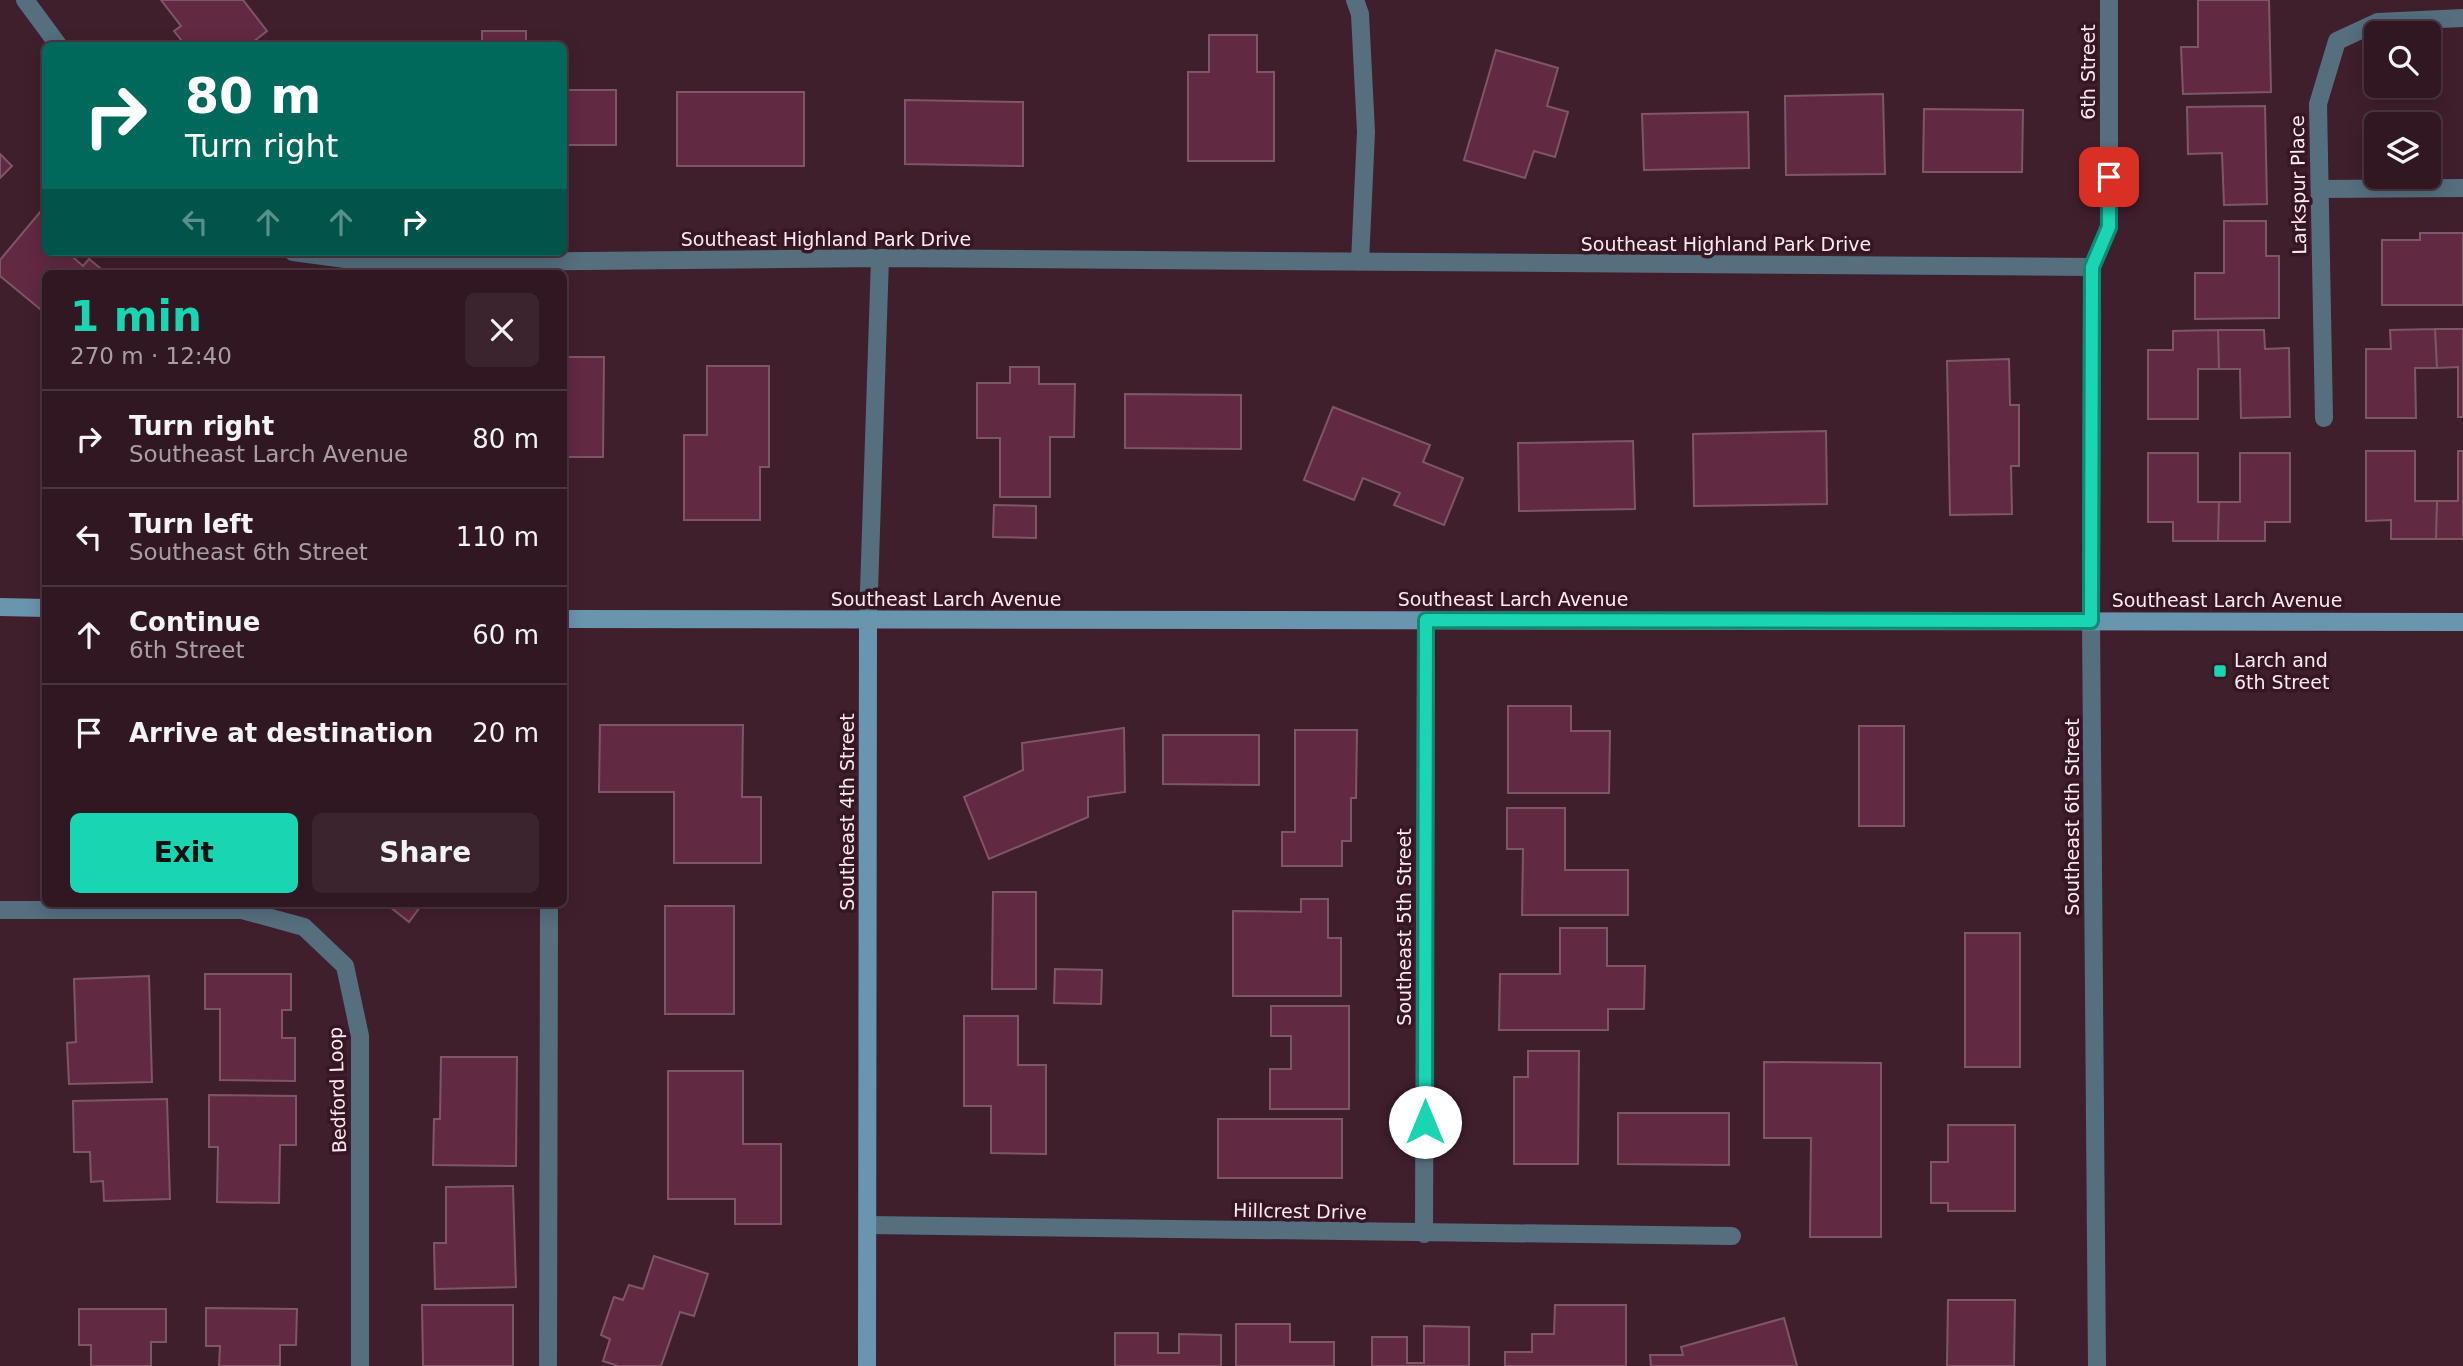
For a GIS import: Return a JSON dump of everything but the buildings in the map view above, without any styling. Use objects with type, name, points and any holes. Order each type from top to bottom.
[{"type":"main road","points":[[0,607],[42,608]]},
{"type":"main road","name":"Southeast Larch Avenue","points":[[567,619],[2463,622]]},
{"type":"main road","name":"Southeast 4th Street","points":[[867,1366],[868,621]]},
{"type":"street","points":[[24,0],[56,42]]},
{"type":"street","points":[[1355,0],[1360,14],[1366,132],[1360,262]]},
{"type":"street","name":"6th Street","points":[[2092,267],[2109,227],[2109,0]]},
{"type":"street","name":"Larkspur Place","points":[[2324,418],[2318,104],[2337,41],[2378,22],[2463,18]]},
{"type":"street","points":[[2320,189],[2463,188]]},
{"type":"street","name":"Southeast Highland Park Drive","points":[[323,256],[375,263],[880,258],[2092,267]]},
{"type":"street","name":"Southeast 4th Street","points":[[868,621],[880,258]]},
{"type":"street","name":"Southeast 6th Street","points":[[2092,267],[2091,621],[2097,1366]]},
{"type":"street","name":"Southeast 5th Street","points":[[1424,1234],[1426,620]]},
{"type":"street","points":[[548,1366],[549,907]]},
{"type":"street","name":"Bedford Loop","points":[[0,910],[242,910],[304,927],[345,966],[360,1036],[360,1366]]},
{"type":"street","name":"Hillcrest Drive","points":[[868,1225],[1732,1236]]},
{"type":"place","name":"Larch and 6th Street","points":[[2220,671]]},
{"type":"route","points":[[1425,1122],[1426,620],[2091,621],[2092,267],[2109,227],[2109,177]]}]
